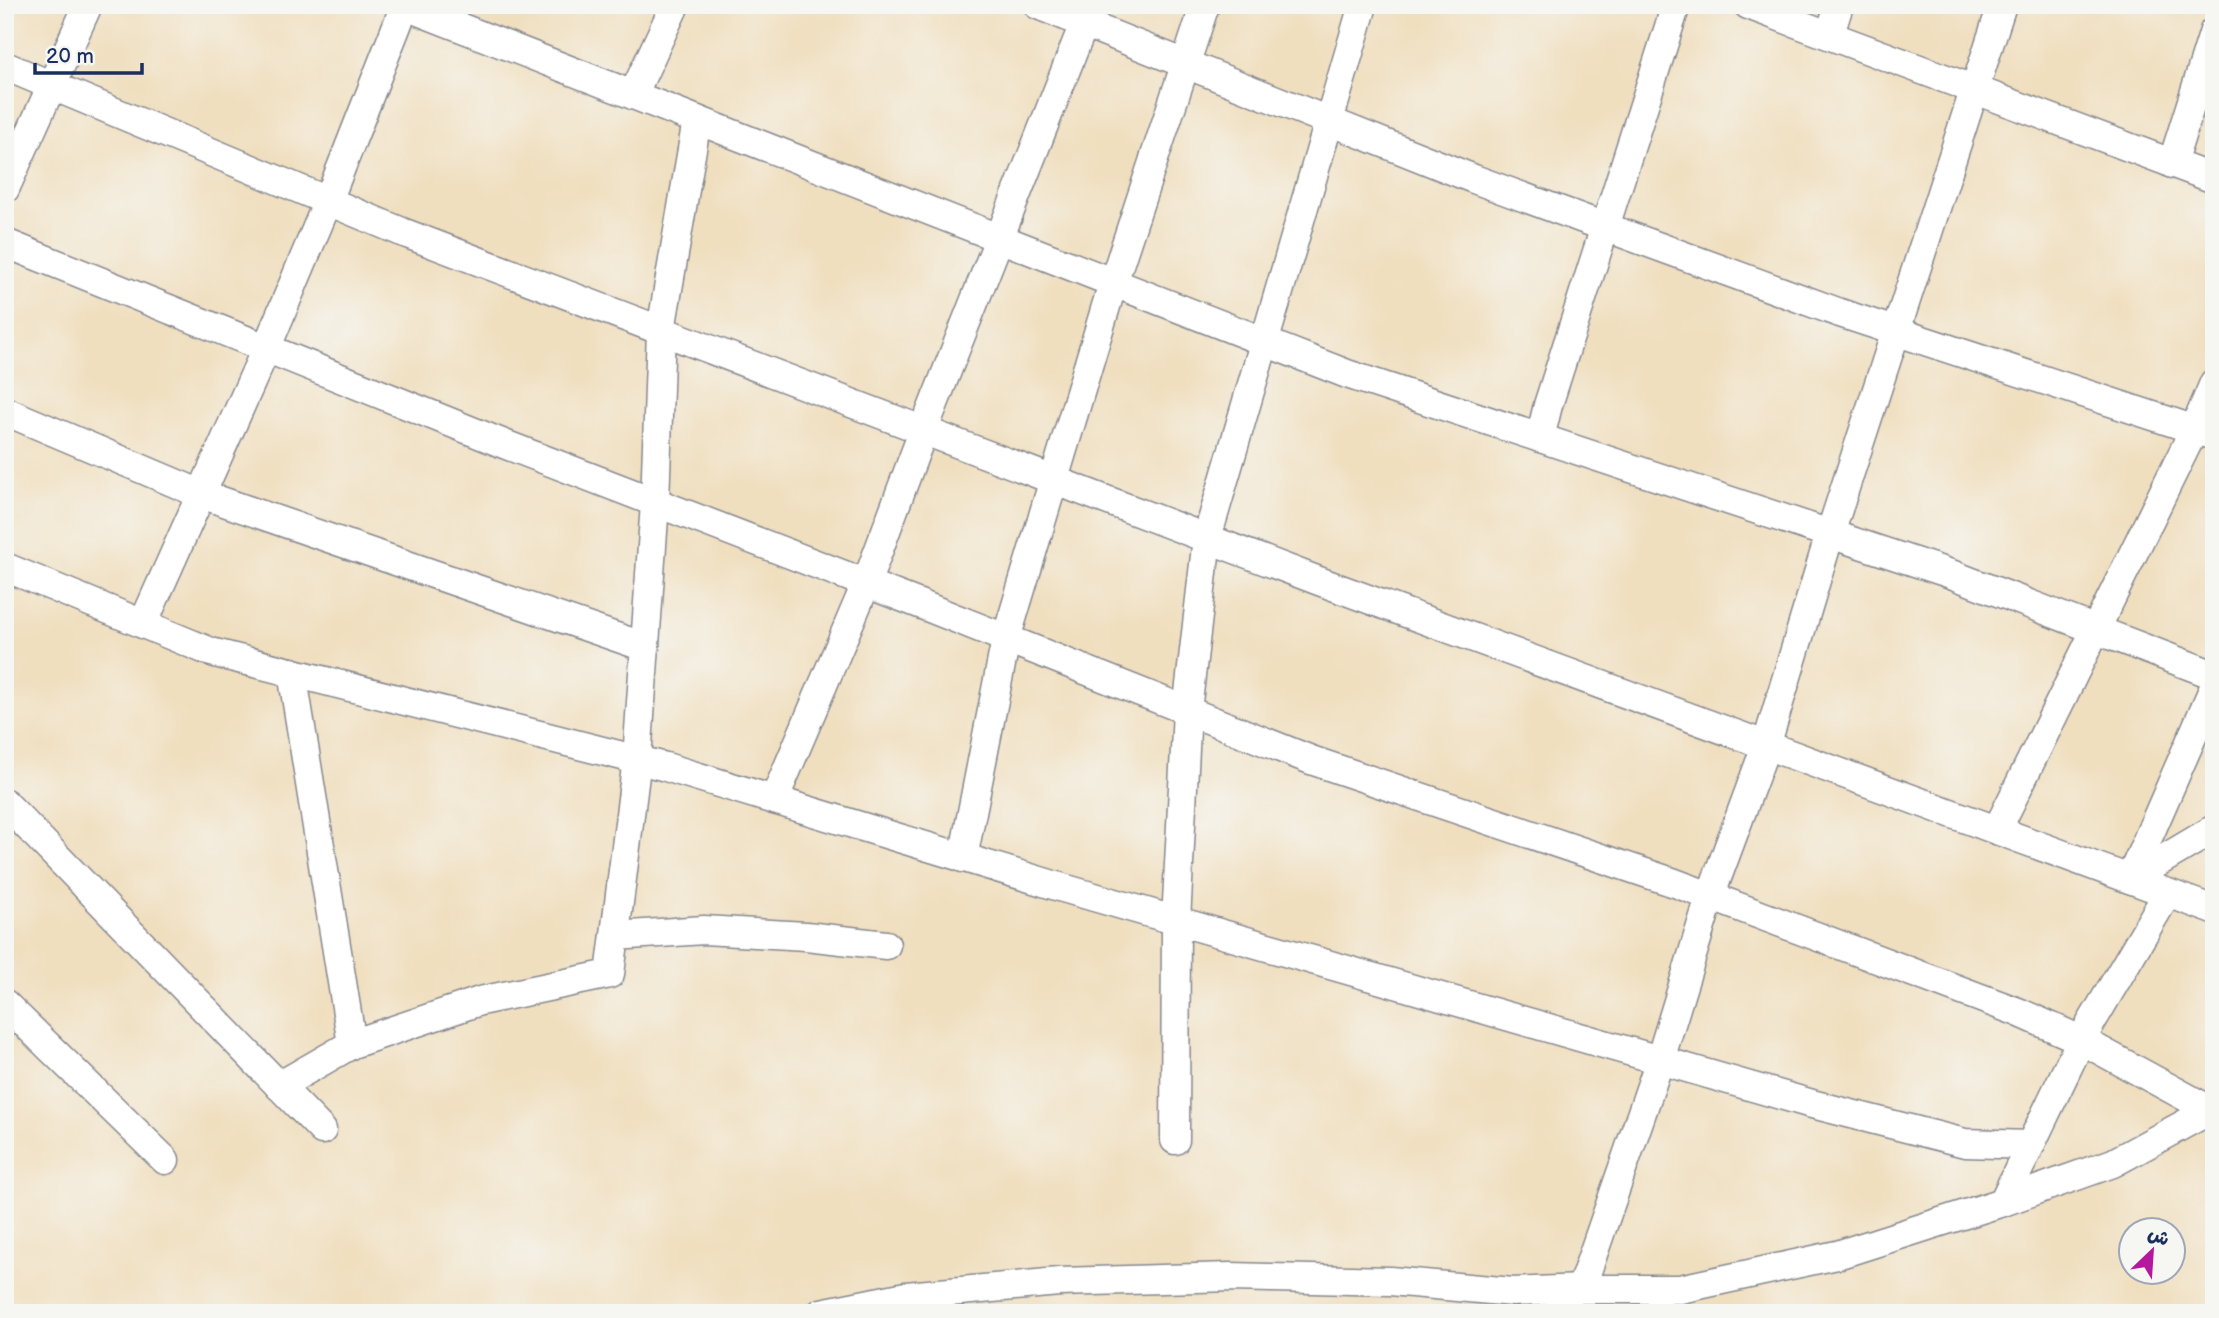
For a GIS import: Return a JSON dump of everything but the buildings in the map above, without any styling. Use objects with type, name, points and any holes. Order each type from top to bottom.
[{"type":"street","points":[[5,189],[88,5]]},
{"type":"street","points":[[143,624],[266,349],[405,5],[1347,374],[1951,574],[2214,675]]},
{"type":"street","points":[[633,95],[675,5]]},
{"type":"street","points":[[1038,5],[1088,14],[1185,64],[1474,179],[1897,331],[2204,433]]},
{"type":"street","points":[[963,858],[1006,639],[1113,283],[1205,5]]},
{"type":"street","points":[[1175,1140],[1176,921],[1187,711],[1207,538],[1363,5]]},
{"type":"street","points":[[1540,438],[1548,405],[1676,5]]},
{"type":"street","points":[[1748,5],[2214,179]]},
{"type":"street","points":[[1830,34],[1839,5]]},
{"type":"street","points":[[1581,1289],[1660,1060],[1710,897],[1766,746],[1830,534],[2002,5]]},
{"type":"street","points":[[774,800],[866,584],[924,429],[1088,14]]},
{"type":"street","points":[[2172,164],[2214,32]]},
{"type":"street","points":[[5,66],[402,232],[1207,538],[2214,910]]},
{"type":"street","points":[[279,1086],[352,1044],[480,1001],[610,974],[637,759],[655,503],[661,330],[697,120]]},
{"type":"street","points":[[5,243],[655,503],[1311,760],[1710,897],[2018,1012],[2081,1040],[2212,1109]]},
{"type":"street","points":[[1997,831],[2094,629],[2204,433],[2214,383]]},
{"type":"street","points":[[5,411],[201,494],[645,647]]},
{"type":"street","points":[[5,567],[211,652],[637,759],[1176,921],[1812,1104],[1965,1143],[2030,1145]]},
{"type":"street","points":[[292,672],[352,1044]]},
{"type":"street","points":[[2130,879],[2214,687]]},
{"type":"street","points":[[5,803],[322,1130]]},
{"type":"street","points":[[2130,879],[2214,829]]},
{"type":"street","points":[[2003,1202],[2081,1040],[2167,894]]},
{"type":"street","points":[[615,936],[704,930],[806,936],[886,945]]},
{"type":"street","points":[[5,1004],[165,1160]]},
{"type":"street","points":[[821,1313],[906,1296],[1059,1282],[1231,1277],[1390,1281],[1513,1292],[1680,1289],[1837,1255],[2003,1202],[2113,1163],[2212,1109]]}]
